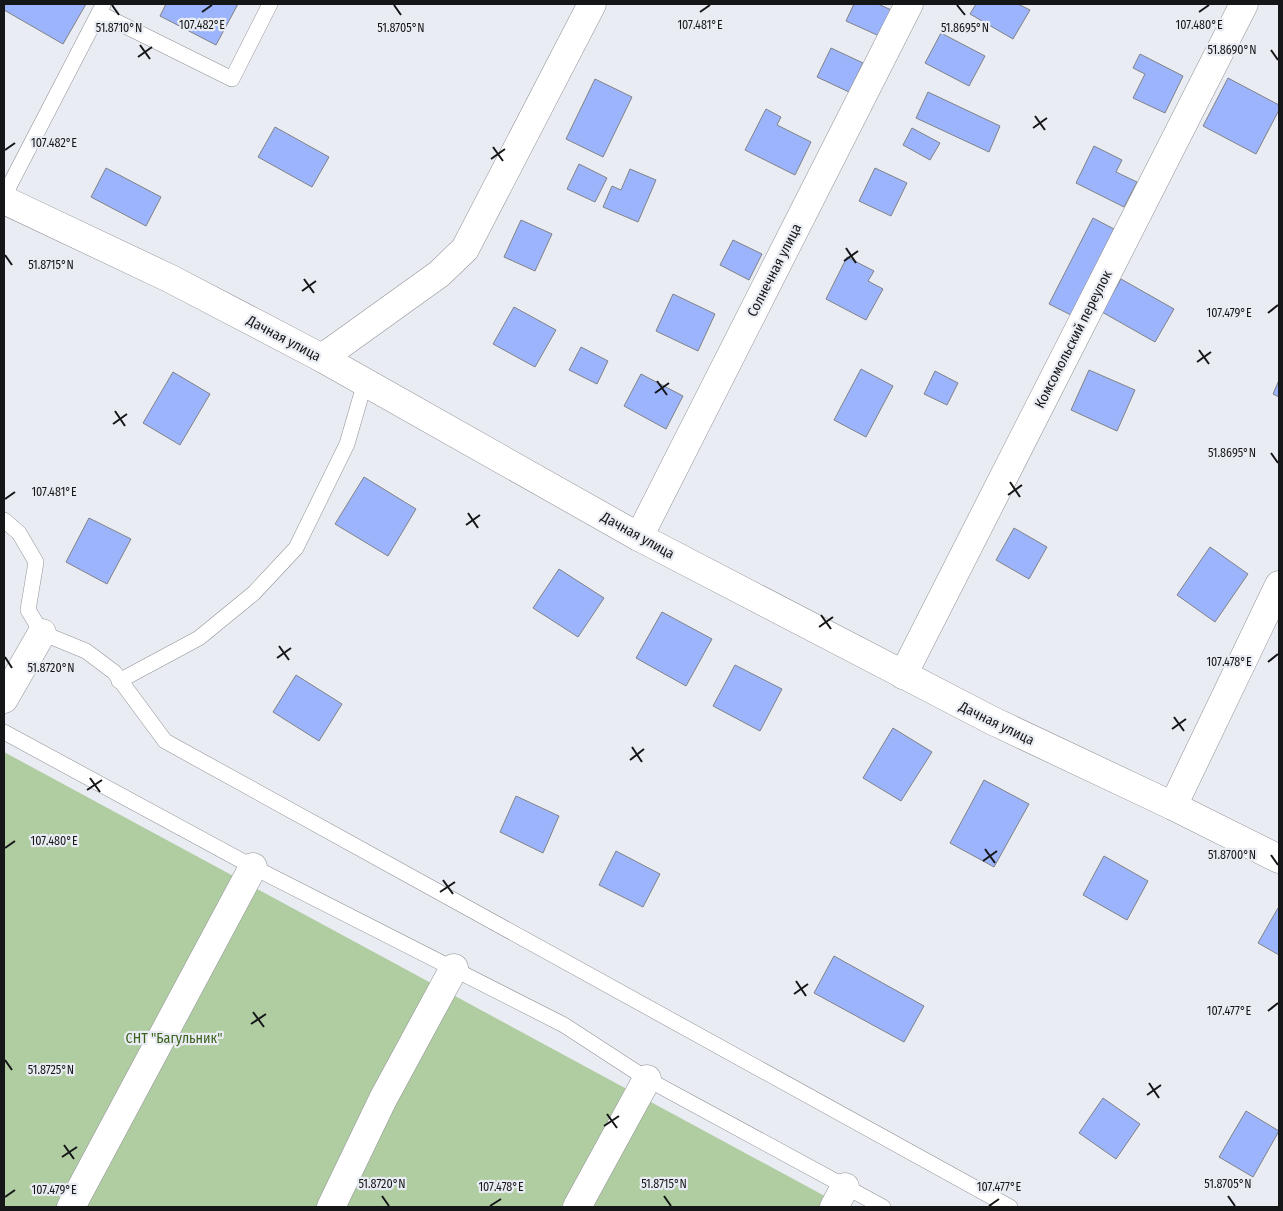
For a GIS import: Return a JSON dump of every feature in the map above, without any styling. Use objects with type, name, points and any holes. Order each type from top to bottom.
[{"type":"street","points":[[322,358],[439,274],[465,249],[592,4]]},
{"type":"street","name":"Солнечная улица","points":[[639,536],[909,4]]},
{"type":"street","name":"Комсомольский переулок","points":[[903,675],[1244,4]]},
{"type":"street","name":"Дачная улица","points":[[4,200],[171,279],[322,358],[639,536],[903,675],[993,721],[1173,806],[1279,859]]},
{"type":"street","points":[[1173,806],[1279,585]]},
{"type":"street","points":[[4,699],[42,633]]},
{"type":"street","points":[[71,1207],[253,866]]},
{"type":"street","points":[[331,1207],[383,1099],[454,968]]},
{"type":"street","points":[[577,1207],[647,1079]]},
{"type":"lane","points":[[4,196],[101,8],[232,78],[270,4]]},
{"type":"lane","points":[[119,681],[199,638],[254,593],[296,548],[347,444],[364,382]]},
{"type":"lane","points":[[4,520],[19,533],[36,562],[28,610],[42,633],[86,651],[114,672],[165,741],[1010,1207]]},
{"type":"lane","points":[[4,732],[253,866],[564,1025],[647,1079],[839,1197],[883,1207]]},
{"type":"green space","name":"СНТ \"Багульник\"","points":[[4,752],[845,1207],[4,1207]]},
{"type":"building","points":[[4,4],[86,4],[63,44],[4,10]]},
{"type":"building","points":[[166,4],[238,4],[216,45],[160,16]]},
{"type":"building","points":[[854,4],[878,4],[898,13],[886,39],[846,21]]},
{"type":"building","points":[[976,4],[1018,4],[1030,10],[1013,39],[970,14]]},
{"type":"building","points":[[941,33],[985,56],[969,86],[925,63]]},
{"type":"building","points":[[831,48],[863,63],[849,92],[817,77]]},
{"type":"building","points":[[1140,54],[1183,76],[1165,113],[1133,98],[1145,74],[1133,68]]},
{"type":"building","points":[[1228,78],[1279,105],[1279,110],[1256,154],[1203,126]]},
{"type":"building","points":[[595,79],[632,97],[603,157],[566,139]]},
{"type":"building","points":[[928,92],[1000,126],[989,152],[916,118]]},
{"type":"building","points":[[766,109],[781,117],[777,125],[811,142],[795,175],[745,150]]},
{"type":"building","points":[[275,127],[329,157],[312,187],[258,157]]},
{"type":"building","points":[[912,128],[940,143],[930,160],[903,145]]},
{"type":"building","points":[[1094,146],[1122,160],[1116,172],[1137,182],[1124,207],[1076,183]]},
{"type":"building","points":[[579,164],[607,178],[595,202],[567,189]]},
{"type":"building","points":[[106,168],[161,197],[146,226],[91,197]]},
{"type":"building","points":[[875,168],[907,183],[891,216],[859,201]]},
{"type":"building","points":[[630,169],[656,180],[638,222],[603,207],[612,186],[621,190]]},
{"type":"building","points":[[1093,218],[1114,229],[1071,315],[1049,304]]},
{"type":"building","points":[[521,220],[552,234],[535,271],[504,257]]},
{"type":"building","points":[[733,240],[762,254],[749,280],[720,265]]},
{"type":"building","points":[[847,257],[874,271],[868,281],[883,289],[866,320],[826,299]]},
{"type":"building","points":[[1121,279],[1174,309],[1155,342],[1102,312]]},
{"type":"building","points":[[673,294],[715,314],[698,351],[656,331]]},
{"type":"building","points":[[514,307],[556,330],[535,367],[493,344]]},
{"type":"building","points":[[581,347],[608,361],[597,384],[569,370]]},
{"type":"building","points":[[861,369],[893,386],[866,437],[834,420]]},
{"type":"building","points":[[1089,370],[1135,390],[1117,431],[1071,410]]},
{"type":"building","points":[[935,371],[958,383],[947,405],[924,394]]},
{"type":"building","points":[[173,372],[210,394],[180,445],[143,423]]},
{"type":"building","points":[[641,374],[683,396],[666,429],[624,406]]},
{"type":"building","points":[[1279,380],[1279,397],[1273,394]]},
{"type":"building","points":[[364,477],[416,509],[388,556],[335,524]]},
{"type":"building","points":[[89,518],[131,539],[107,584],[66,562]]},
{"type":"building","points":[[1014,528],[1047,547],[1029,579],[996,560]]},
{"type":"building","points":[[1210,547],[1248,574],[1215,622],[1177,595]]},
{"type":"building","points":[[559,569],[604,598],[578,637],[533,608]]},
{"type":"building","points":[[662,612],[712,639],[686,686],[636,658]]},
{"type":"building","points":[[735,665],[782,689],[760,731],[713,706]]},
{"type":"building","points":[[296,675],[342,704],[319,741],[273,712]]},
{"type":"building","points":[[893,728],[932,752],[901,801],[863,778]]},
{"type":"building","points":[[984,780],[1029,804],[994,867],[950,843]]},
{"type":"building","points":[[516,796],[559,816],[543,853],[500,832]]},
{"type":"building","points":[[616,851],[660,874],[643,907],[599,885]]},
{"type":"building","points":[[1104,856],[1148,881],[1127,920],[1083,895]]},
{"type":"building","points":[[1279,909],[1279,955],[1258,943]]},
{"type":"building","points":[[834,956],[924,1006],[904,1042],[814,993]]},
{"type":"building","points":[[1103,1098],[1140,1124],[1116,1159],[1079,1133]]},
{"type":"building","points":[[1246,1111],[1279,1131],[1253,1177],[1219,1157]]}]
